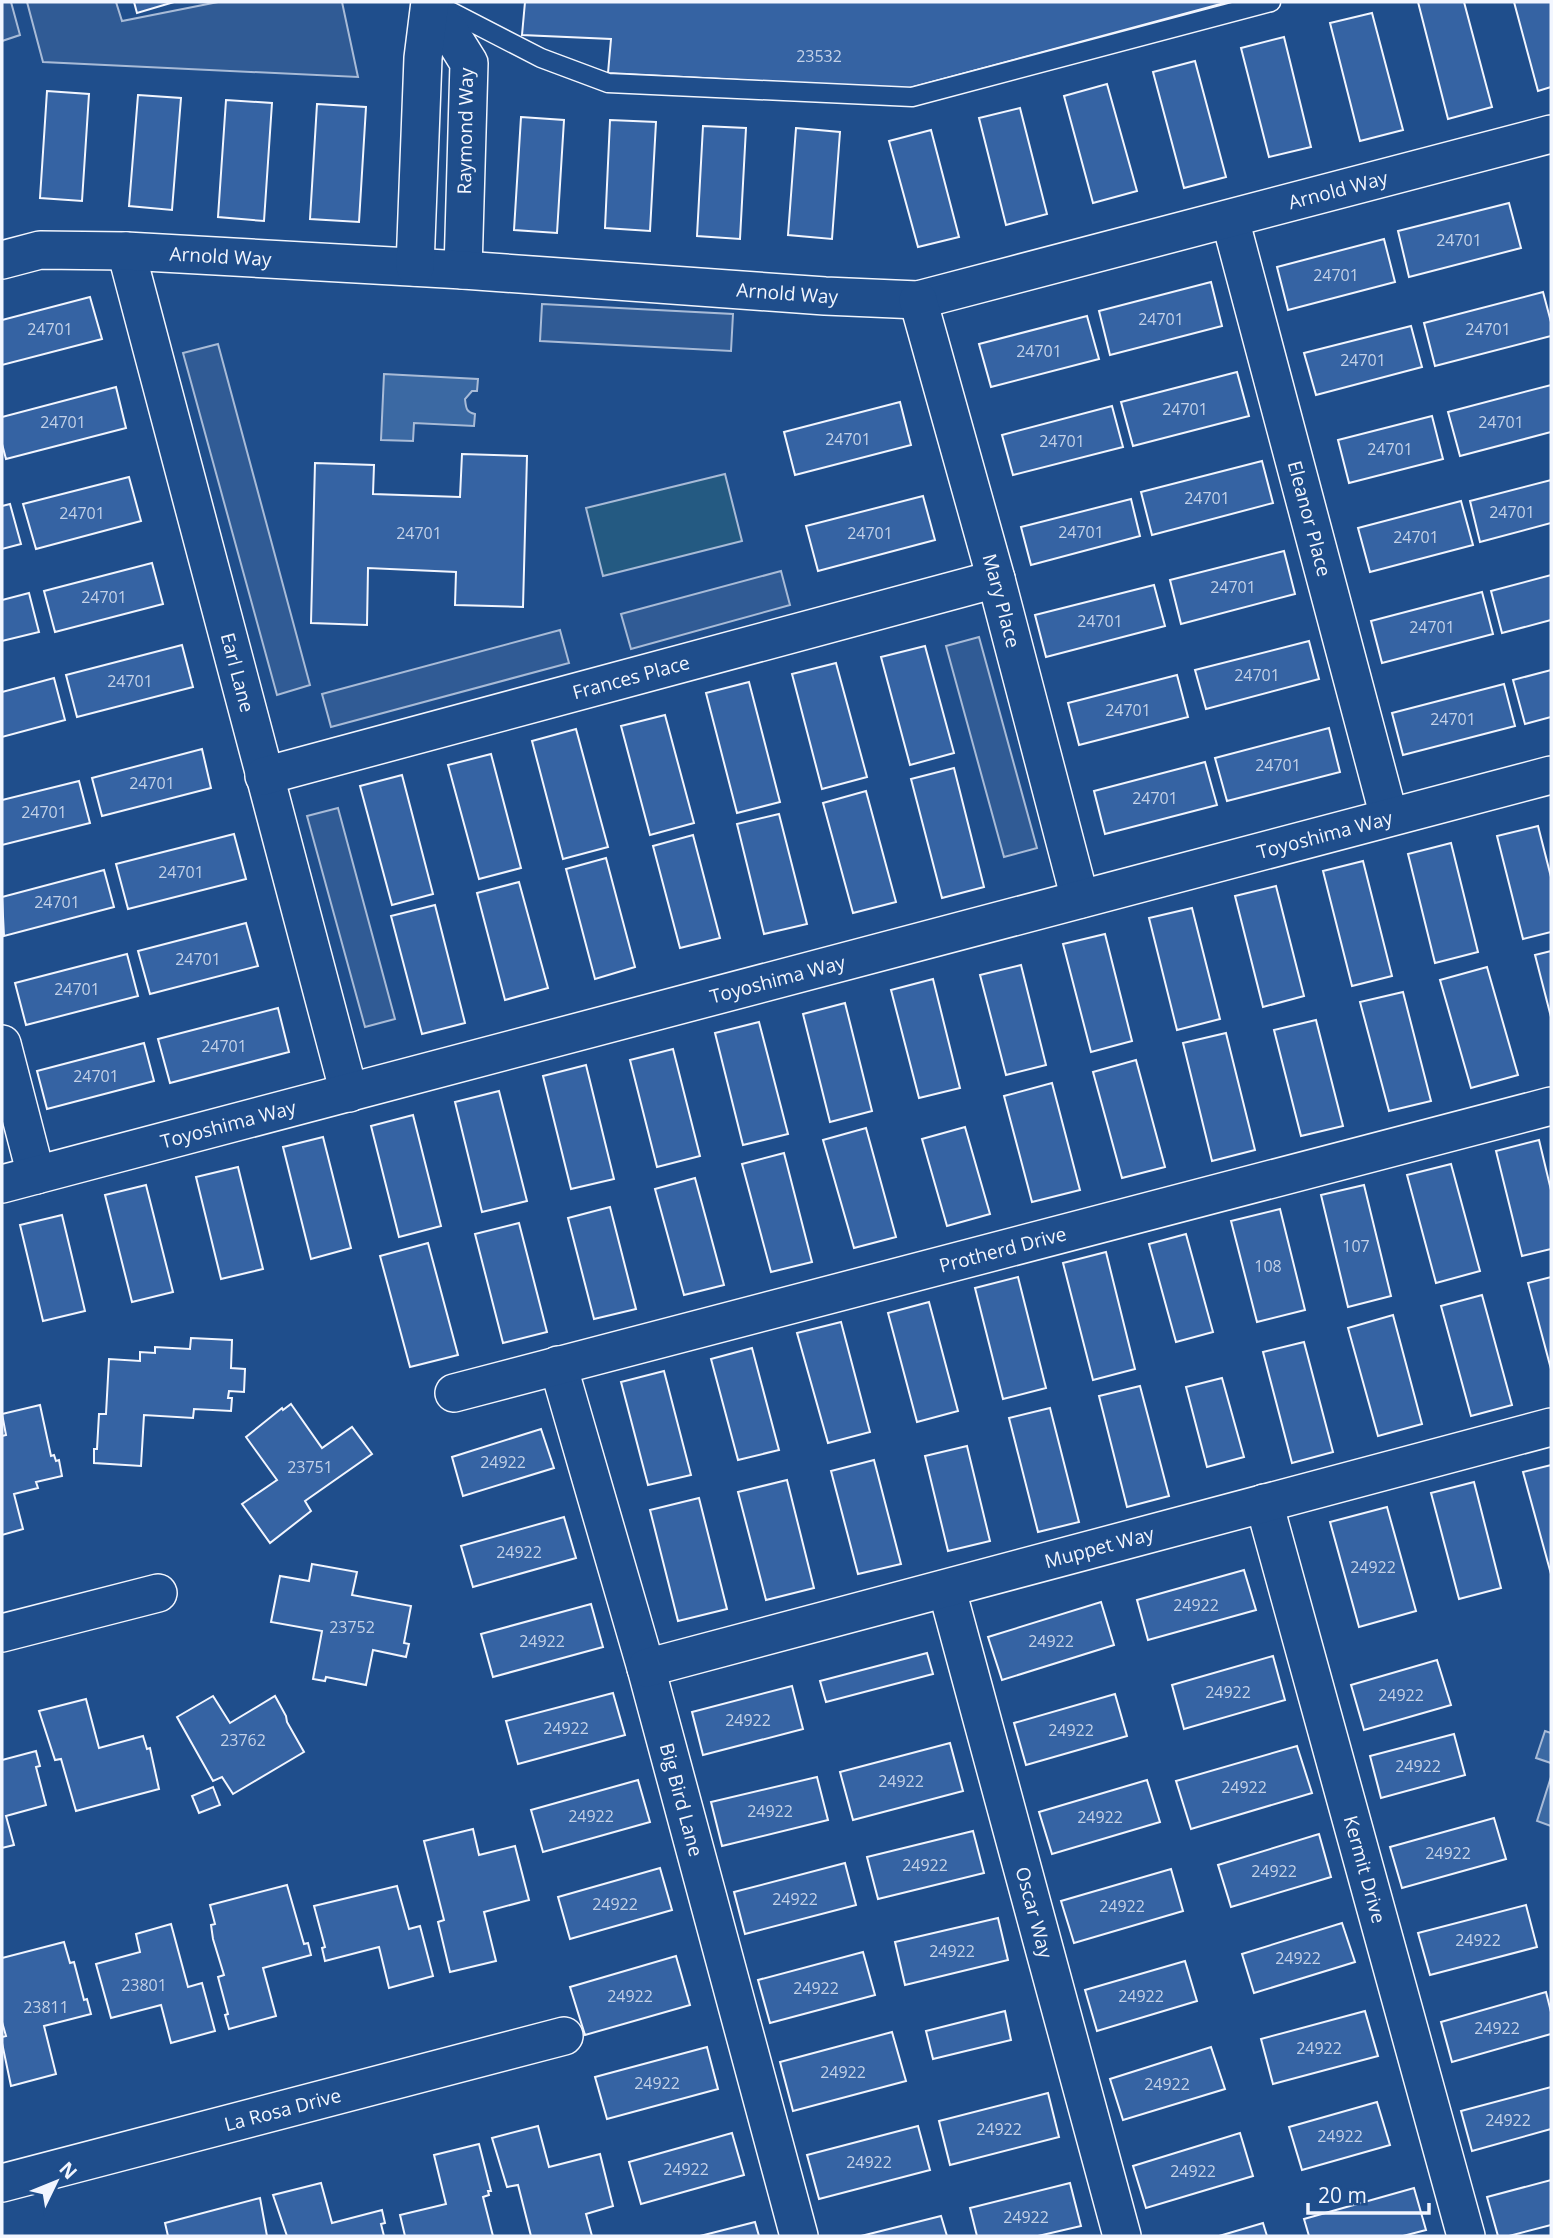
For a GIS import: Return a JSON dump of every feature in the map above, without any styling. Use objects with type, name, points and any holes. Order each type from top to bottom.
[{"type":"street","points":[[415,267],[423,58],[431,2]]},
{"type":"street","name":"Raymond Way","points":[[431,2],[469,63],[463,270]]},
{"type":"street","name":"Arnold Way","points":[[2,260],[40,250],[126,251],[919,300],[1230,219],[1549,144]]},
{"type":"street","name":"Eleanor Place","points":[[1230,219],[1390,817]]},
{"type":"street","name":"Earl Lane","points":[[126,251],[349,1093]]},
{"type":"street","name":"Mary Place","points":[[919,300],[1080,900]]},
{"type":"street","name":"Frances Place","points":[[264,776],[996,579]]},
{"type":"street","name":"Toyoshima Way","points":[[2,1185],[1551,775]]},
{"type":"street","points":[[2,1044],[36,1175]]},
{"type":"street","name":"Protherd Drive","points":[[454,1393],[1551,1106]]},
{"type":"street","name":"Big Bird Lane","points":[[558,1365],[646,1668],[799,2236]]},
{"type":"street","name":"Muppet Way","points":[[646,1668],[1551,1427]]},
{"type":"street","name":"Kermit Drive","points":[[1264,1503],[1466,2236]]},
{"type":"street","name":"Oscar Way","points":[[947,1590],[1122,2236]]},
{"type":"street","points":[[2,1633],[158,1593]]},
{"type":"street","name":"La Rosa Drive","points":[[2,2183],[564,2036]]},
{"type":"lane","points":[[431,2],[541,58],[608,83],[912,97],[1271,2]]},
{"type":"shaded area","points":[[2,2],[11,2],[20,35],[2,41]]},
{"type":"shaded area","points":[[27,2],[116,2],[122,21],[218,2],[342,2],[358,77],[43,62]]},
{"type":"shaded area","points":[[542,304],[733,314],[731,351],[540,341]]},
{"type":"shaded area","points":[[218,344],[310,685],[277,695],[183,353]]},
{"type":"shaded area","points":[[384,374],[478,379],[477,391],[472,391],[465,399],[467,409],[475,414],[474,426],[414,423],[413,441],[381,440]]},
{"type":"shaded area","points":[[725,474],[742,541],[603,576],[586,508]]},
{"type":"shaded area","points":[[781,571],[790,605],[631,649],[621,614]]},
{"type":"shaded area","points":[[560,630],[569,663],[331,727],[322,694]]},
{"type":"shaded area","points":[[979,637],[1037,848],[1004,857],[946,646]]},
{"type":"shaded area","points":[[338,808],[395,1019],[365,1027],[307,816]]},
{"type":"shaded area","points":[[1545,1731],[1551,1733],[1551,1763],[1536,1758]]},
{"type":"shaded area","points":[[1551,1777],[1551,1826],[1537,1821]]},
{"type":"building","points":[[134,2],[174,2],[137,13]]},
{"type":"building","points":[[525,2],[1228,2],[906,89],[608,73],[611,39],[522,35]]},
{"type":"building","points":[[1418,2],[1464,2],[1492,107],[1448,119]]},
{"type":"building","points":[[1514,2],[1551,2],[1551,87],[1538,91]]},
{"type":"building","points":[[1372,13],[1403,130],[1360,141],[1330,23]]},
{"type":"building","points":[[1284,37],[1311,147],[1269,157],[1241,48]]},
{"type":"building","points":[[1195,61],[1226,177],[1184,188],[1153,72]]},
{"type":"building","points":[[1107,84],[1137,191],[1093,203],[1064,96]]},
{"type":"building","points":[[47,91],[89,94],[82,201],[40,198]]},
{"type":"building","points":[[138,95],[181,98],[172,210],[129,206]]},
{"type":"building","points":[[226,100],[272,103],[264,221],[218,217]]},
{"type":"building","points":[[317,104],[366,107],[359,222],[310,219]]},
{"type":"building","points":[[1020,108],[1047,214],[1006,225],[979,118]]},
{"type":"building","points":[[521,117],[564,120],[557,233],[514,230]]},
{"type":"building","points":[[610,120],[656,122],[650,231],[605,228]]},
{"type":"building","points":[[703,126],[746,128],[740,239],[697,236]]},
{"type":"building","points":[[796,128],[840,132],[832,239],[788,235]]},
{"type":"building","points":[[931,130],[959,237],[918,247],[889,141]]},
{"type":"building","points":[[1509,203],[1521,248],[1409,277],[1398,231]]},
{"type":"building","points":[[1384,239],[1395,282],[1288,310],[1277,267]]},
{"type":"building","points":[[1211,282],[1222,326],[1110,355],[1099,311]]},
{"type":"building","points":[[1543,292],[1551,322],[1551,336],[1435,366],[1424,323]]},
{"type":"building","points":[[90,297],[102,339],[2,365],[2,320]]},
{"type":"building","points":[[1087,316],[1099,359],[991,387],[979,344]]},
{"type":"building","points":[[1411,326],[1422,367],[1316,395],[1304,353]]},
{"type":"building","points":[[1237,372],[1249,416],[1133,446],[1121,402]]},
{"type":"building","points":[[1551,385],[1551,432],[1460,456],[1448,412]]},
{"type":"building","points":[[116,387],[126,428],[6,459],[2,444],[2,417]]},
{"type":"building","points":[[900,402],[911,445],[795,475],[784,432]]},
{"type":"building","points":[[1112,406],[1123,447],[1013,475],[1002,435]]},
{"type":"building","points":[[1432,416],[1443,459],[1349,483],[1338,440]]},
{"type":"building","points":[[462,454],[527,456],[523,607],[455,605],[456,572],[368,568],[367,625],[311,623],[315,463],[374,465],[373,494],[460,497]]},
{"type":"building","points":[[1262,461],[1273,503],[1152,535],[1141,492]]},
{"type":"building","points":[[129,477],[141,521],[36,549],[23,504]]},
{"type":"building","points":[[1551,480],[1551,523],[1480,542],[1470,501]]},
{"type":"building","points":[[923,496],[935,540],[818,571],[806,526]]},
{"type":"building","points":[[1131,499],[1140,536],[1031,565],[1021,527]]},
{"type":"building","points":[[1461,501],[1473,545],[1370,572],[1358,528]]},
{"type":"building","points":[[10,504],[21,544],[2,549],[2,506]]},
{"type":"building","points":[[1284,551],[1295,594],[1181,624],[1170,580]]},
{"type":"building","points":[[152,563],[163,604],[55,632],[44,591]]},
{"type":"building","points":[[1551,575],[1551,620],[1502,633],[1491,591]]},
{"type":"building","points":[[1154,585],[1165,626],[1046,657],[1035,615]]},
{"type":"building","points":[[1482,592],[1493,634],[1382,663],[1371,621]]},
{"type":"building","points":[[29,593],[39,632],[2,641],[2,600]]},
{"type":"building","points":[[1309,641],[1319,679],[1206,709],[1195,670]]},
{"type":"building","points":[[182,645],[193,687],[77,717],[66,675]]},
{"type":"building","points":[[925,646],[954,753],[910,765],[881,657]]},
{"type":"building","points":[[836,663],[867,777],[822,789],[792,674]]},
{"type":"building","points":[[1551,670],[1551,717],[1525,724],[1513,680]]},
{"type":"building","points":[[1177,675],[1188,717],[1079,745],[1068,703]]},
{"type":"building","points":[[54,678],[65,720],[2,737],[2,692]]},
{"type":"building","points":[[749,682],[780,802],[737,813],[706,693]]},
{"type":"building","points":[[1504,684],[1515,726],[1403,755],[1392,713]]},
{"type":"building","points":[[665,715],[694,823],[650,835],[621,726]]},
{"type":"building","points":[[1329,728],[1340,772],[1227,801],[1215,758]]},
{"type":"building","points":[[576,729],[608,847],[563,859],[532,741]]},
{"type":"building","points":[[202,749],[211,788],[102,816],[92,778]]},
{"type":"building","points":[[491,754],[521,868],[479,879],[448,765]]},
{"type":"building","points":[[1205,762],[1217,805],[1105,834],[1094,791]]},
{"type":"building","points":[[954,768],[984,887],[942,898],[911,779]]},
{"type":"building","points":[[402,775],[433,894],[392,905],[360,786]]},
{"type":"building","points":[[79,781],[90,823],[2,845],[2,800]]},
{"type":"building","points":[[866,791],[896,902],[853,913],[823,803]]},
{"type":"building","points":[[779,814],[807,924],[764,934],[737,824]]},
{"type":"building","points":[[1538,826],[1551,877],[1551,932],[1523,939],[1497,836]]},
{"type":"building","points":[[234,834],[246,879],[128,909],[116,864]]},
{"type":"building","points":[[693,835],[720,938],[680,948],[653,846]]},
{"type":"building","points":[[1451,843],[1478,952],[1435,963],[1408,854]]},
{"type":"building","points":[[606,858],[635,967],[595,979],[566,869]]},
{"type":"building","points":[[1363,861],[1392,976],[1352,986],[1323,871]]},
{"type":"building","points":[[104,870],[114,907],[4,936],[2,897]]},
{"type":"building","points":[[519,882],[548,988],[505,1000],[477,893]]},
{"type":"building","points":[[1276,886],[1304,996],[1263,1007],[1235,896]]},
{"type":"building","points":[[435,905],[465,1023],[422,1034],[391,916]]},
{"type":"building","points":[[1192,908],[1220,1019],[1177,1030],[1149,918]]},
{"type":"building","points":[[246,923],[258,966],[150,994],[138,951]]},
{"type":"building","points":[[1105,934],[1132,1041],[1091,1052],[1063,944]]},
{"type":"building","points":[[1551,951],[1551,1017],[1535,955]]},
{"type":"building","points":[[127,954],[138,996],[26,1025],[15,983]]},
{"type":"building","points":[[1021,965],[1046,1065],[1006,1075],[980,975]]},
{"type":"building","points":[[1487,967],[1518,1075],[1471,1088],[1440,980]]},
{"type":"building","points":[[933,979],[960,1088],[919,1098],[891,990]]},
{"type":"building","points":[[1403,992],[1431,1101],[1389,1111],[1360,1002]]},
{"type":"building","points":[[845,1003],[872,1111],[830,1122],[803,1014]]},
{"type":"building","points":[[278,1008],[289,1052],[170,1083],[158,1039]]},
{"type":"building","points":[[1316,1020],[1343,1126],[1301,1136],[1274,1030]]},
{"type":"building","points":[[759,1022],[788,1134],[743,1145],[715,1033]]},
{"type":"building","points":[[1226,1033],[1255,1150],[1212,1161],[1183,1043]]},
{"type":"building","points":[[144,1043],[154,1081],[47,1109],[37,1071]]},
{"type":"building","points":[[673,1049],[700,1156],[657,1167],[630,1060]]},
{"type":"building","points":[[1136,1060],[1165,1167],[1122,1178],[1093,1072]]},
{"type":"building","points":[[586,1065],[614,1179],[571,1189],[543,1076]]},
{"type":"building","points":[[1052,1083],[1080,1190],[1032,1202],[1004,1096]]},
{"type":"building","points":[[499,1091],[527,1201],[482,1212],[455,1102]]},
{"type":"building","points":[[413,1115],[441,1226],[399,1237],[371,1126]]},
{"type":"building","points":[[965,1127],[990,1214],[947,1226],[922,1139]]},
{"type":"building","points":[[866,1128],[896,1237],[854,1248],[823,1140]]},
{"type":"building","points":[[323,1137],[351,1248],[311,1259],[283,1147]]},
{"type":"building","points":[[1539,1140],[1551,1190],[1551,1249],[1522,1256],[1496,1151]]},
{"type":"building","points":[[784,1153],[812,1262],[771,1272],[742,1164]]},
{"type":"building","points":[[1451,1164],[1480,1271],[1436,1283],[1407,1175]]},
{"type":"building","points":[[238,1167],[263,1269],[221,1279],[196,1177]]},
{"type":"building","points":[[695,1178],[724,1285],[684,1295],[655,1189]]},
{"type":"building","points":[[146,1185],[173,1292],[132,1302],[105,1195]]},
{"type":"building","points":[[1364,1185],[1391,1296],[1348,1307],[1321,1195]]},
{"type":"building","points":[[610,1207],[636,1309],[594,1319],[568,1218]]},
{"type":"building","points":[[1280,1209],[1305,1310],[1257,1322],[1231,1221]]},
{"type":"building","points":[[62,1215],[85,1311],[43,1321],[20,1225]]},
{"type":"building","points":[[519,1223],[547,1332],[503,1343],[475,1234]]},
{"type":"building","points":[[1186,1234],[1213,1332],[1176,1342],[1149,1244]]},
{"type":"building","points":[[428,1243],[458,1355],[410,1367],[380,1256]]},
{"type":"building","points":[[1106,1252],[1135,1369],[1093,1380],[1063,1263]]},
{"type":"building","points":[[1018,1277],[1046,1388],[1003,1399],[975,1288]]},
{"type":"building","points":[[1551,1277],[1551,1369],[1528,1283]]},
{"type":"building","points":[[1482,1295],[1512,1405],[1471,1416],[1441,1306]]},
{"type":"building","points":[[929,1302],[958,1411],[917,1422],[888,1313]]},
{"type":"building","points":[[1393,1315],[1422,1424],[1378,1436],[1348,1328]]},
{"type":"building","points":[[841,1322],[870,1432],[828,1443],[797,1333]]},
{"type":"building","points":[[191,1338],[232,1340],[231,1368],[245,1369],[244,1392],[229,1391],[228,1398],[232,1398],[231,1411],[194,1409],[193,1418],[144,1415],[141,1466],[94,1463],[99,1414],[106,1414],[109,1359],[140,1361],[140,1352],[155,1353],[155,1347],[190,1349]]},
{"type":"building","points":[[1304,1342],[1333,1452],[1292,1463],[1263,1352]]},
{"type":"building","points":[[752,1348],[779,1450],[738,1460],[711,1359]]},
{"type":"building","points":[[664,1371],[691,1475],[648,1485],[621,1382]]},
{"type":"building","points":[[1222,1378],[1244,1457],[1207,1467],[1186,1387]]},
{"type":"building","points":[[1140,1386],[1169,1496],[1127,1507],[1099,1396]]},
{"type":"building","points":[[291,1404],[322,1448],[352,1427],[372,1454],[305,1501],[311,1511],[270,1543],[242,1504],[277,1480],[246,1437]]},
{"type":"building","points":[[40,1405],[51,1456],[54,1455],[56,1461],[59,1460],[62,1476],[36,1482],[38,1488],[14,1494],[23,1529],[2,1535],[2,1436],[6,1435],[2,1414]]},
{"type":"building","points":[[1050,1408],[1079,1522],[1038,1532],[1009,1418]]},
{"type":"building","points":[[541,1429],[554,1468],[463,1496],[452,1457]]},
{"type":"building","points":[[967,1446],[990,1541],[948,1551],[925,1456]]},
{"type":"building","points":[[874,1460],[901,1564],[858,1574],[831,1471]]},
{"type":"building","points":[[1551,1465],[1551,1574],[1523,1472]]},
{"type":"building","points":[[787,1480],[814,1588],[766,1600],[738,1492]]},
{"type":"building","points":[[1474,1482],[1501,1588],[1459,1599],[1431,1493]]},
{"type":"building","points":[[699,1498],[727,1609],[678,1621],[650,1510]]},
{"type":"building","points":[[1387,1507],[1416,1611],[1359,1627],[1330,1522]]},
{"type":"building","points":[[564,1517],[576,1558],[473,1587],[461,1546]]},
{"type":"building","points":[[312,1564],[357,1572],[352,1595],[411,1606],[404,1643],[409,1644],[406,1657],[373,1650],[366,1685],[326,1677],[325,1681],[313,1679],[322,1631],[271,1622],[280,1576],[309,1581]]},
{"type":"building","points":[[1244,1570],[1256,1610],[1148,1640],[1137,1600]]},
{"type":"building","points":[[1101,1602],[1114,1645],[1002,1680],[988,1637]]},
{"type":"building","points":[[591,1604],[603,1647],[493,1677],[481,1634]]},
{"type":"building","points":[[927,1653],[933,1674],[826,1702],[820,1681]]},
{"type":"building","points":[[1273,1656],[1285,1700],[1184,1729],[1172,1685]]},
{"type":"building","points":[[1437,1660],[1451,1705],[1364,1730],[1351,1685]]},
{"type":"building","points":[[792,1686],[803,1729],[703,1755],[692,1712]]},
{"type":"building","points":[[613,1693],[625,1735],[518,1764],[506,1721]]},
{"type":"building","points":[[1115,1694],[1127,1736],[1026,1765],[1014,1723]]},
{"type":"building","points":[[213,1696],[230,1723],[275,1696],[304,1752],[233,1794],[222,1777],[213,1781],[177,1717]]},
{"type":"building","points":[[86,1699],[99,1748],[143,1736],[147,1749],[150,1748],[159,1789],[76,1811],[61,1759],[55,1760],[39,1711]]},
{"type":"building","points":[[1454,1734],[1465,1775],[1381,1798],[1370,1756]]},
{"type":"building","points":[[950,1743],[963,1791],[853,1820],[840,1772]]},
{"type":"building","points":[[1297,1746],[1312,1793],[1191,1829],[1176,1781]]},
{"type":"building","points":[[36,1751],[40,1766],[36,1767],[46,1805],[6,1816],[14,1845],[2,1848],[2,1760]]},
{"type":"building","points":[[817,1777],[828,1820],[722,1846],[711,1802]]},
{"type":"building","points":[[638,1780],[650,1822],[543,1852],[531,1810]]},
{"type":"building","points":[[1147,1780],[1160,1822],[1052,1854],[1039,1812]]},
{"type":"building","points":[[213,1787],[220,1805],[199,1813],[192,1796]]},
{"type":"building","points":[[1494,1818],[1506,1859],[1402,1888],[1390,1847]]},
{"type":"building","points":[[473,1829],[479,1855],[515,1846],[529,1900],[484,1912],[496,1961],[450,1972],[438,1922],[444,1920],[424,1841]]},
{"type":"building","points":[[973,1831],[984,1873],[878,1899],[867,1857]]},
{"type":"building","points":[[1319,1834],[1331,1877],[1231,1907],[1218,1865]]},
{"type":"building","points":[[845,1863],[856,1905],[745,1934],[734,1892]]},
{"type":"building","points":[[660,1868],[672,1910],[570,1939],[558,1897]]},
{"type":"building","points":[[1171,1869],[1183,1911],[1074,1943],[1061,1901]]},
{"type":"building","points":[[287,1885],[304,1944],[308,1943],[311,1955],[263,1968],[276,2016],[229,2029],[225,2015],[228,2014],[218,1977],[224,1975],[213,1939],[211,1925],[215,1924],[210,1905]]},
{"type":"building","points":[[397,1886],[409,1929],[420,1926],[433,1976],[389,1988],[379,1947],[325,1961],[322,1948],[325,1947],[314,1906]]},
{"type":"building","points":[[1526,1905],[1537,1947],[1430,1975],[1418,1933]]},
{"type":"building","points":[[998,1918],[1008,1960],[905,1985],[895,1942]]},
{"type":"building","points":[[1342,1923],[1355,1962],[1254,1993],[1242,1954]]},
{"type":"building","points":[[171,1924],[188,1987],[202,1983],[215,2031],[171,2043],[161,2005],[111,2018],[96,1964],[140,1952],[136,1934]]},
{"type":"building","points":[[64,1942],[70,1963],[74,1962],[84,2000],[87,1999],[91,2014],[44,2026],[56,2074],[11,2086],[2,2043],[2,2037],[6,2036],[2,2022],[2,1958]]},
{"type":"building","points":[[863,1952],[875,1995],[770,2023],[758,1980]]},
{"type":"building","points":[[676,1956],[690,2005],[585,2035],[570,1987]]},
{"type":"building","points":[[1185,1961],[1197,2001],[1097,2031],[1085,1990]]},
{"type":"building","points":[[1546,1992],[1551,2012],[1551,2034],[1452,2062],[1441,2022]]},
{"type":"building","points":[[1005,2011],[1011,2040],[933,2059],[926,2031]]},
{"type":"building","points":[[1365,2011],[1378,2056],[1273,2084],[1261,2039]]},
{"type":"building","points":[[892,2032],[906,2081],[793,2111],[780,2062]]},
{"type":"building","points":[[707,2047],[718,2089],[607,2119],[595,2077]]},
{"type":"building","points":[[1211,2047],[1225,2089],[1123,2120],[1110,2079]]},
{"type":"building","points":[[1551,2087],[1551,2129],[1472,2151],[1461,2111]]},
{"type":"building","points":[[1048,2093],[1059,2137],[950,2165],[939,2121]]},
{"type":"building","points":[[1377,2102],[1390,2145],[1302,2170],[1289,2127]]},
{"type":"building","points":[[538,2126],[549,2167],[600,2154],[613,2206],[586,2214],[592,2236],[531,2236],[518,2185],[507,2187],[492,2138]]},
{"type":"building","points":[[918,2126],[930,2170],[819,2199],[807,2155]]},
{"type":"building","points":[[732,2133],[744,2175],[641,2204],[629,2162]]},
{"type":"building","points":[[1240,2133],[1253,2176],[1146,2208],[1133,2166]]},
{"type":"building","points":[[479,2144],[491,2191],[483,2197],[493,2236],[405,2236],[400,2215],[446,2204],[434,2155]]},
{"type":"building","points":[[1551,2180],[1551,2225],[1509,2236],[1498,2236],[1487,2197]]},
{"type":"building","points":[[321,2183],[332,2223],[382,2210],[384,2236],[287,2236],[273,2195]]},
{"type":"building","points":[[1070,2183],[1081,2226],[1038,2236],[977,2236],[970,2208]]},
{"type":"building","points":[[1414,2188],[1426,2230],[1403,2236],[1309,2236],[1304,2219]]},
{"type":"building","points":[[260,2198],[267,2236],[168,2236],[165,2223]]},
{"type":"building","points":[[941,2216],[947,2236],[861,2236]]},
{"type":"building","points":[[755,2222],[759,2236],[700,2236]]},
{"type":"building","points":[[1263,2223],[1267,2236],[1219,2236]]}]
